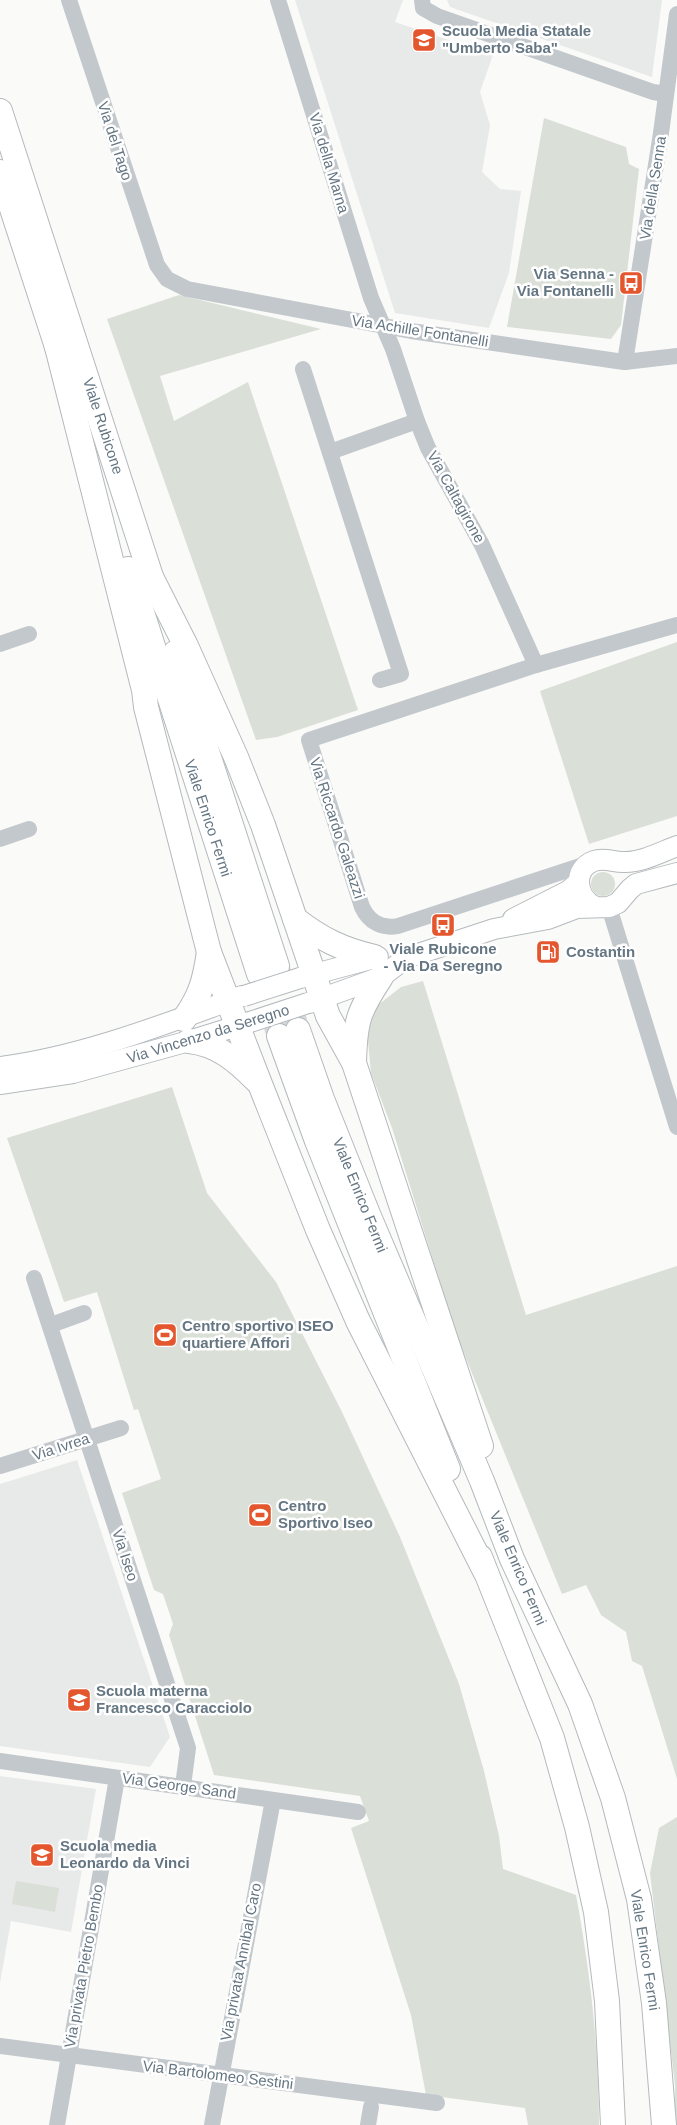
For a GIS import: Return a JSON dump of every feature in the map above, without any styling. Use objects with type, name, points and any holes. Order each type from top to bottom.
[{"type":"highway","name":"Viale Rubicone","points":[[0,111],[151,577],[194,745]]},
{"type":"highway","name":"Viale Rubicone","points":[[0,172],[194,745]]},
{"type":"highway","points":[[55,339],[144,690],[146,708],[210,952],[236,998],[260,1084],[318,1230],[358,1321],[485,1571]]},
{"type":"highway","points":[[151,577],[186,646],[236,757],[263,825],[295,919],[307,976],[322,998],[328,1016],[354,1063],[477,1432],[512,1559]]},
{"type":"highway","name":"Viale Enrico Fermi","points":[[194,745],[268,970]]},
{"type":"highway","points":[[295,919],[316,936],[377,967],[358,1016],[354,1034],[354,1063]]},
{"type":"highway","points":[[210,952],[202,988],[187,1030],[204,1043],[220,1049],[239,1063],[260,1084]]},
{"type":"highway","name":"Viale Enrico Fermi","points":[[613,2125],[608,2001],[596,1912],[577,1827],[552,1738],[485,1571],[442,1451],[317,1141],[288,1033],[346,1161],[482,1480],[512,1559],[580,1704],[613,1798],[639,1899],[654,2003],[664,2125]]},
{"type":"main road","points":[[602,862],[633,861],[677,846]]},
{"type":"main road","points":[[602,862],[620,866],[626,875],[625,895]]},
{"type":"main road","name":"Via Vincenzo da Seregno","points":[[494,929],[568,891],[579,882],[584,868],[602,862]]},
{"type":"main road","name":"Via Vincenzo da Seregno","points":[[0,1084],[73,1073],[187,1030],[236,998],[307,976],[377,967],[494,929],[548,919],[577,908],[602,907],[618,903],[636,884],[677,873]]},
{"type":"main road","points":[[579,882],[582,897],[602,907]]},
{"type":"main road","name":"Via Vincenzo da Seregno","points":[[0,1067],[45,1060],[187,1030],[244,1024],[322,998],[377,967]]},
{"type":"street","name":"Via del Tago","points":[[69,0],[157,265],[167,280]]},
{"type":"street","name":"Via della Marna","points":[[278,0],[371,298],[383,326]]},
{"type":"street","points":[[422,0],[423,8],[438,16],[653,92],[666,94]]},
{"type":"street","name":"Via della Senna","points":[[625,362],[677,14]]},
{"type":"street","name":"Via Achille Fontanelli","points":[[167,280],[186,289],[383,326],[625,362],[677,356]]},
{"type":"street","name":"Via Caltagirone","points":[[383,326],[428,448],[482,545],[536,665]]},
{"type":"street","points":[[303,369],[401,674],[380,680]]},
{"type":"street","points":[[330,452],[417,421]]},
{"type":"street","points":[[536,665],[677,625]]},
{"type":"street","points":[[0,644],[29,634]]},
{"type":"street","name":"Via Riccardo Galeazzi","points":[[536,665],[309,740],[362,907],[367,916],[379,925],[398,926],[602,862]]},
{"type":"street","points":[[0,838],[29,829]]},
{"type":"street","points":[[602,907],[677,1127]]},
{"type":"street","name":"Via Iseo","points":[[34,1278],[51,1325],[188,1748],[183,1786]]},
{"type":"street","points":[[51,1325],[84,1313]]},
{"type":"street","name":"Via Ivrea","points":[[0,1466],[121,1428]]},
{"type":"street","name":"Via George Sand","points":[[0,1761],[358,1812]]},
{"type":"street","name":"Via privata Pietro Bembo","points":[[57,2125],[117,1778]]},
{"type":"street","name":"Via privata Annibal Caro","points":[[212,2125],[272,1800]]},
{"type":"street","name":"Via Bartolomeo Sestini","points":[[0,2046],[436,2103]]},
{"type":"street","points":[[368,2125],[371,2106]]},
{"type":"shaded area","points":[[295,0],[403,0],[395,22],[493,55],[480,92],[490,125],[482,172],[500,189],[521,191],[509,273],[489,328],[395,313]]},
{"type":"shaded area","points":[[447,0],[662,0],[652,77],[450,7]]},
{"type":"shaded area","points":[[544,118],[626,147],[629,164],[639,169],[621,325],[611,339],[507,327]]},
{"type":"shaded area","points":[[179,295],[321,329],[160,376],[174,421],[248,382],[358,710],[277,737],[256,740],[107,319]]},
{"type":"shaded area","points":[[677,642],[677,816],[589,844],[540,691]]},
{"type":"shaded area","points":[[603,872],[612,875],[615,884],[612,893],[603,896],[594,893],[591,884],[594,875]]},
{"type":"shaded area","points":[[423,981],[526,1315],[677,1266],[677,1779],[642,1666],[632,1661],[626,1632],[601,1615],[586,1585],[562,1594],[456,1334],[392,1128],[371,1073],[367,1030],[378,1005],[401,987]]},
{"type":"shaded area","name":"Centro Sportivo Iseo","points":[[172,1087],[207,1193],[276,1282],[342,1412],[400,1537],[459,1684],[484,1771],[499,1836],[503,1869],[576,1895],[593,2009],[599,2125],[528,2125],[525,2108],[426,2095],[411,2015],[351,1828],[369,1821],[360,1796],[214,1775],[169,1635],[173,1624],[163,1594],[154,1590],[122,1493],[161,1479],[138,1409],[134,1410],[97,1292],[64,1302],[7,1138]]},
{"type":"shaded area","points":[[77,1460],[170,1737],[150,1767],[0,1746],[0,1484]]},
{"type":"shaded area","name":"Scuola media Leonardo da Vinci","points":[[0,1776],[96,1789],[71,1932],[11,1921],[0,1983]]},
{"type":"shaded area","points":[[677,1817],[677,2125],[675,2125],[675,2085],[650,1873],[659,1828]]},
{"type":"shaded area","points":[[16,1881],[59,1888],[55,1912],[12,1904]]},
{"type":"tunnel","points":[[277,966],[298,1030]]},
{"type":"tunnel","points":[[259,974],[279,1036]]},
{"type":"place","name":"Scuola Media Statale \"Umberto Saba\"","points":[[424,40]]},
{"type":"place","name":"Via Senna - Via Fontanelli","points":[[631,283]]},
{"type":"place","name":"Viale Rubicone - Via Da Seregno","points":[[443,925]]},
{"type":"place","name":"Costantin","points":[[548,952]]},
{"type":"place","name":"Centro sportivo ISEO quartiere Affori","points":[[165,1335]]},
{"type":"place","name":"Centro Sportivo Iseo","points":[[260,1515]]},
{"type":"place","name":"Scuola materna Francesco Caracciolo","points":[[79,1700]]},
{"type":"place","name":"Scuola media Leonardo da Vinci","points":[[42,1855]]}]
